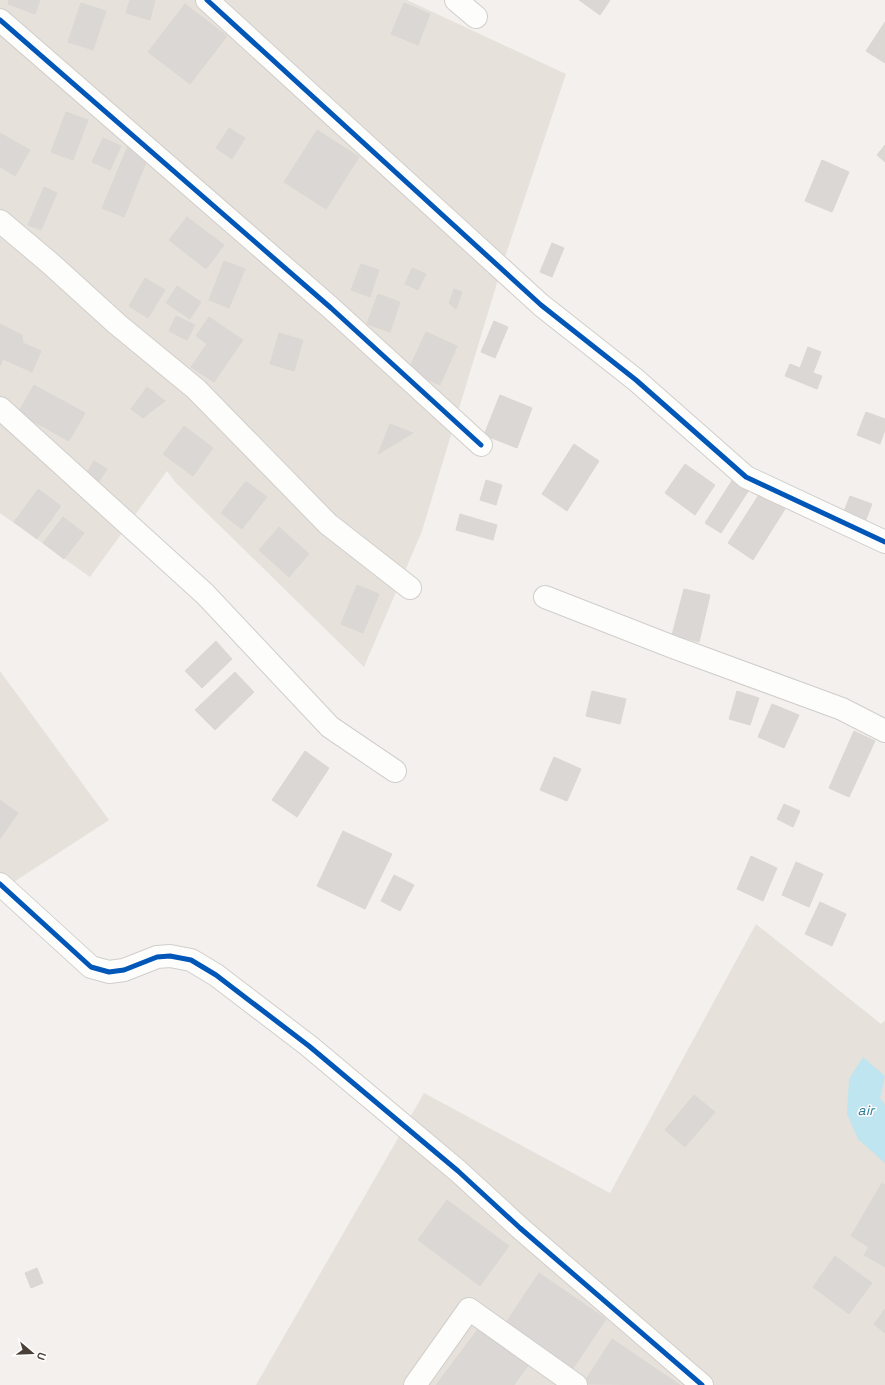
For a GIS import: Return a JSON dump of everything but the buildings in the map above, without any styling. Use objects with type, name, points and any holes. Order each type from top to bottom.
[{"type":"street","points":[[207,0],[541,305],[636,380],[746,477],[885,542]]},
{"type":"street","points":[[456,0],[476,17]]},
{"type":"street","points":[[0,20],[331,308],[481,445]]},
{"type":"street","points":[[0,221],[52,264],[117,324],[196,389],[328,524],[410,588]]},
{"type":"street","points":[[0,408],[205,594],[330,727],[395,771]]},
{"type":"street","points":[[545,597],[673,647],[842,708],[885,731]]},
{"type":"street","points":[[0,884],[91,967],[103,972],[124,970],[157,957],[170,956],[191,960],[216,976],[309,1046],[458,1171],[520,1228],[702,1385]]},
{"type":"street","points":[[415,1385],[469,1309],[576,1385]]},
{"type":"shaded area","points":[[0,0],[407,0],[566,74],[503,263],[422,531],[364,667],[176,483],[167,471],[90,577],[0,513]]},
{"type":"shaded area","points":[[0,671],[109,820],[0,891]]},
{"type":"shaded area","points":[[756,924],[881,1024],[885,1020],[885,1385],[256,1385],[424,1093],[610,1193]]},
{"type":"water","name":"air","points":[[863,1057],[885,1076],[880,1098],[885,1105],[885,1163],[858,1139],[847,1114],[849,1079]]},
{"type":"cycle path","points":[[207,0],[541,305],[636,380],[746,477],[885,542]]},
{"type":"cycle path","points":[[0,20],[331,308],[481,445]]},
{"type":"cycle path","points":[[0,884],[91,967],[109,972],[124,970],[157,957],[170,956],[191,960],[216,975],[309,1046],[458,1171],[520,1228],[702,1385]]}]
